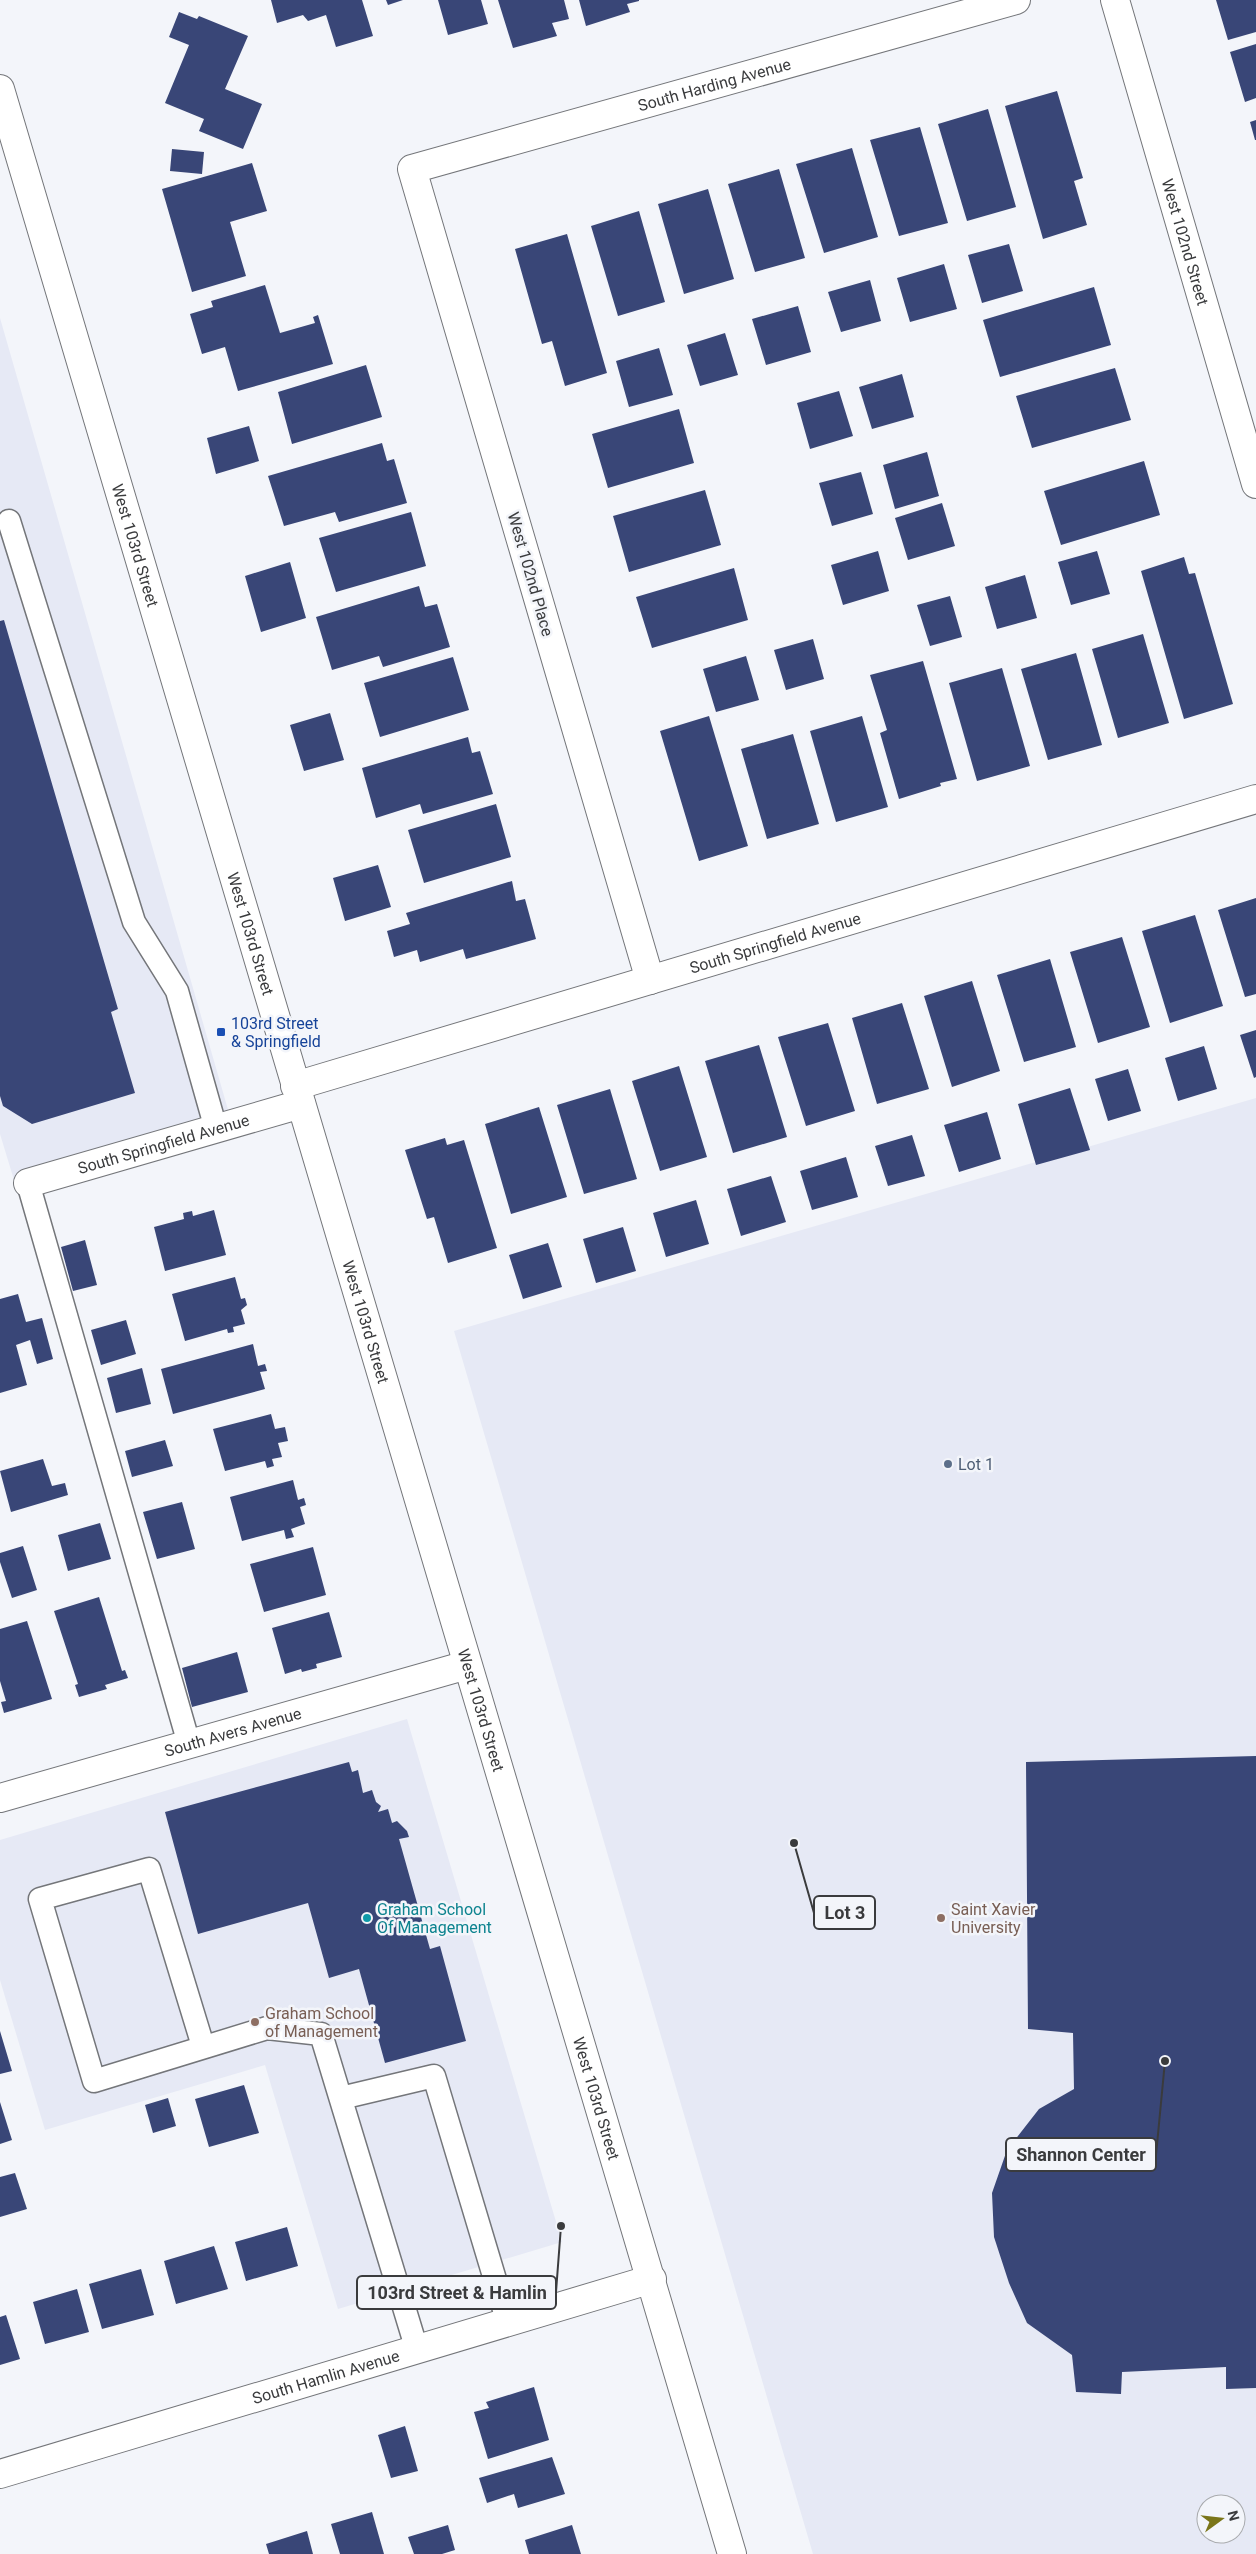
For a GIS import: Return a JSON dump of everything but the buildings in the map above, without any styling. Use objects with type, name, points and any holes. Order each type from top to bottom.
[{"type":"street","name":"South Harding Avenue","points":[[412,169],[1016,0]]},
{"type":"street","name":"West 102nd Street","points":[[1115,0],[1256,484]]},
{"type":"street","name":"West 103rd Street","points":[[0,89],[467,1665],[652,2279],[732,2554]]},
{"type":"street","name":"West 102nd Place","points":[[412,169],[650,980]]},
{"type":"street","name":"South Springfield Avenue","points":[[28,1183],[216,1129],[298,1095],[650,980],[1256,799]]},
{"type":"street","name":"South Avers Avenue","points":[[0,1798],[467,1665]]},
{"type":"street","name":"South Hamlin Avenue","points":[[0,2474],[652,2279]]},
{"type":"lane","points":[[10,521],[134,922],[177,991],[216,1129]]},
{"type":"lane","points":[[28,1183],[189,1744]]},
{"type":"lane","points":[[203,2046],[148,1869],[40,1899],[94,2081],[203,2046],[267,2028],[321,2034],[417,2350]]},
{"type":"lane","points":[[341,2098],[434,2076],[508,2323]]},
{"type":"shaded area","points":[[0,318],[231,1120],[14,1180],[0,1134]]},
{"type":"shaded area","name":"Saint Xavier University","points":[[1256,1098],[1256,2554],[813,2554],[454,1331]]},
{"type":"shaded area","name":"Graham School of Management","points":[[407,1719],[562,2242],[338,2309],[265,2065],[45,2130],[0,1980],[0,1840]]},
{"type":"place","name":"103rd Street & Springfield","points":[[221,1032]]},
{"type":"place","name":"Lot 1","points":[[948,1464]]},
{"type":"place","name":"Lot 3","points":[[794,1843]]},
{"type":"place","name":"Graham School Of Management","points":[[367,1918]]},
{"type":"place","name":"Saint Xavier University","points":[[941,1918]]},
{"type":"place","name":"Graham School of Management","points":[[255,2022]]},
{"type":"place","name":"Shannon Center","points":[[1165,2061]]},
{"type":"place","name":"103rd Street & Hamlin","points":[[561,2226]]}]
